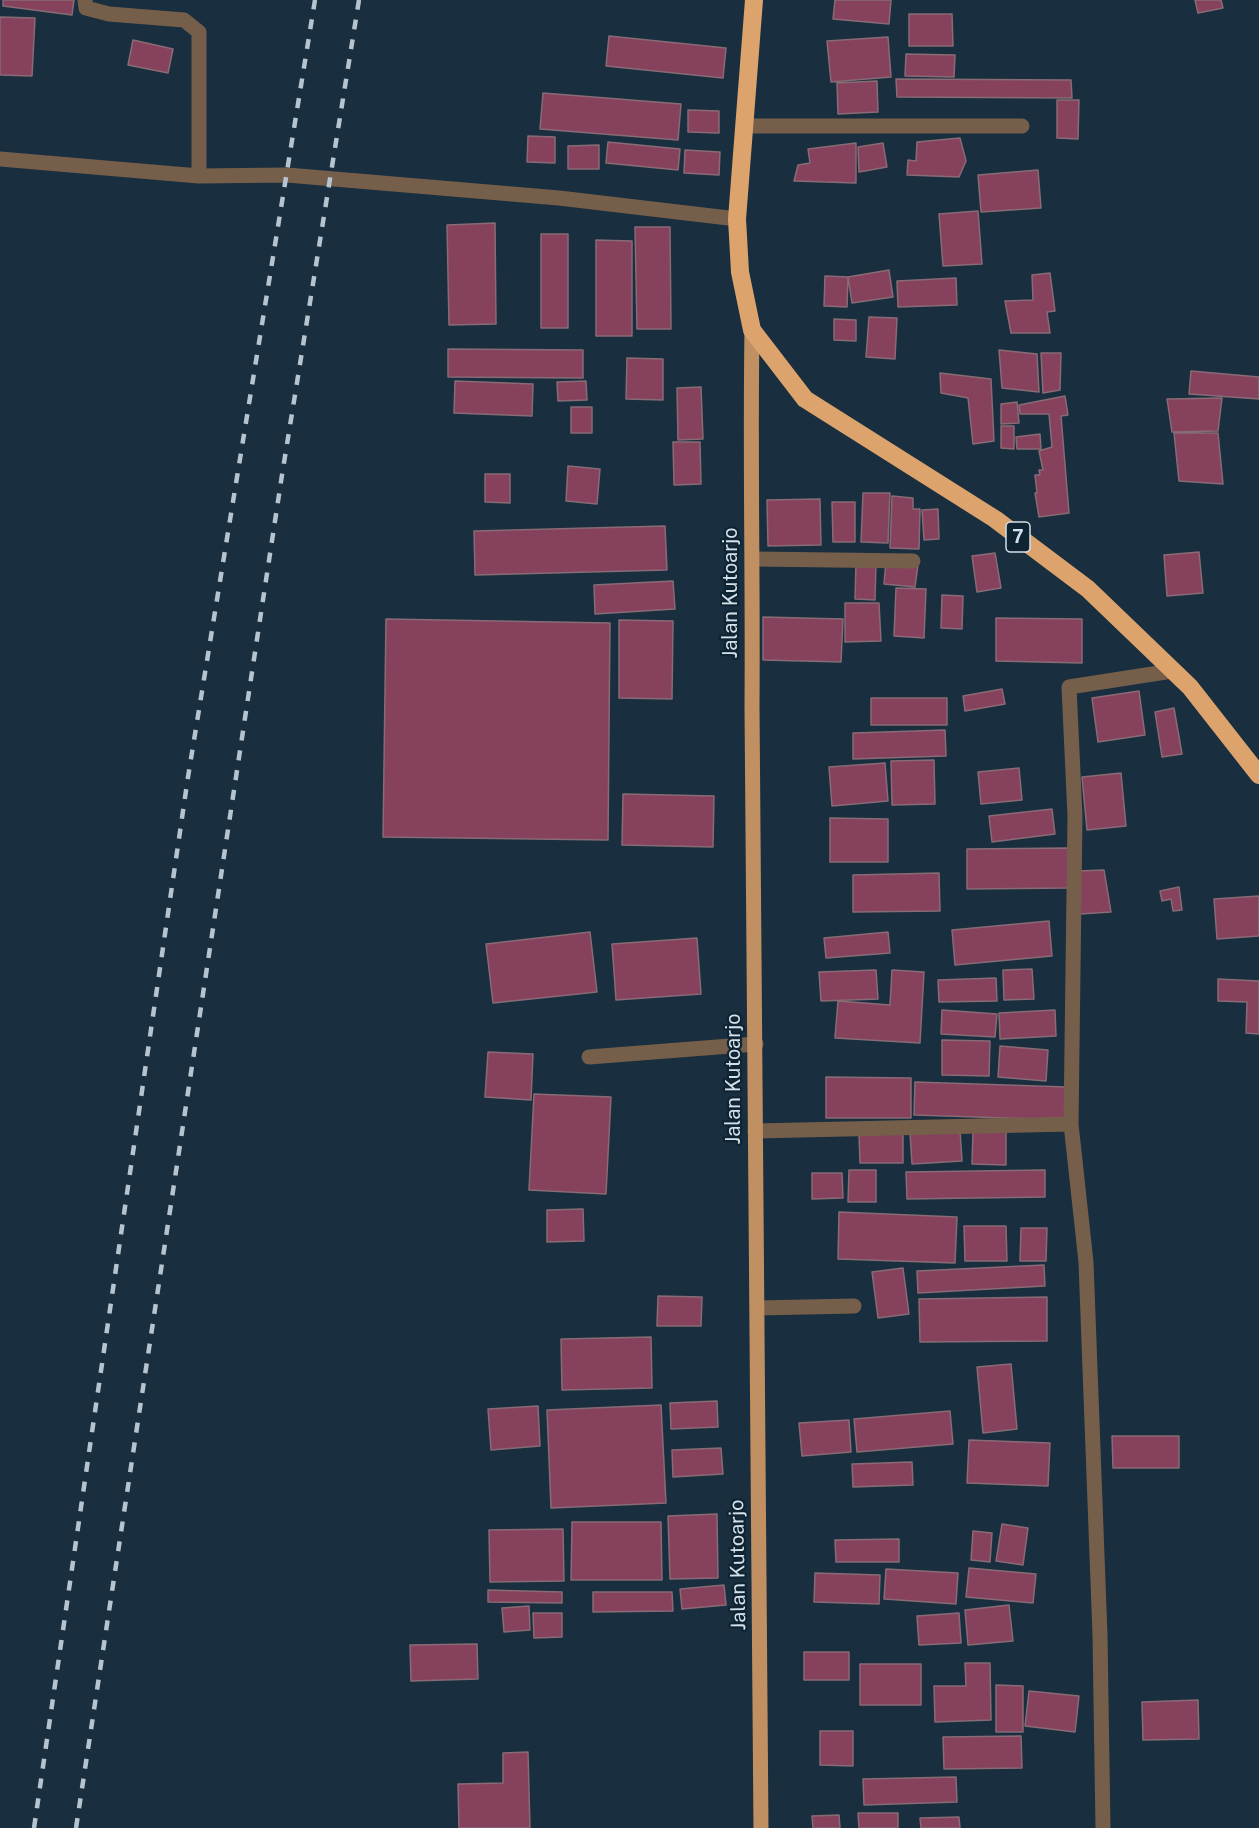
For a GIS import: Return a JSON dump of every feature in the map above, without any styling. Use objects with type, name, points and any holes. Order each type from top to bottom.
[{"type":"highway","name":"7","points":[[754,0],[737,219],[740,272],[752,330],[805,399],[1004,526],[1088,589],[1190,687],[1259,776]]},
{"type":"main road","name":"Jalan Kutoarjo","points":[[752,330],[750,447],[754,559],[752,706],[761,1828]]},
{"type":"street","points":[[85,0],[86,8],[109,14],[184,20],[199,32],[199,176]]},
{"type":"street","points":[[744,126],[1022,126]]},
{"type":"street","points":[[0,159],[199,176],[287,175],[559,198],[737,219]]},
{"type":"street","points":[[754,559],[914,561]]},
{"type":"street","points":[[1103,1828],[1100,1635],[1086,1262],[1071,1124],[1075,816],[1069,687],[1172,671]]},
{"type":"street","points":[[589,1058],[756,1044]]},
{"type":"street","points":[[755,1131],[1071,1124]]},
{"type":"street","points":[[757,1308],[854,1306]]},
{"type":"building","points":[[3,0],[74,0],[72,15],[3,6]]},
{"type":"building","points":[[835,0],[891,0],[889,24],[833,19]]},
{"type":"building","points":[[1195,0],[1221,0],[1223,8],[1198,13]]},
{"type":"building","points":[[909,14],[952,14],[953,46],[909,46]]},
{"type":"building","points":[[0,17],[35,18],[32,76],[0,75]]},
{"type":"building","points":[[609,36],[726,48],[723,78],[606,66]]},
{"type":"building","points":[[888,37],[891,77],[831,82],[827,41]]},
{"type":"building","points":[[133,40],[173,49],[168,73],[128,65]]},
{"type":"building","points":[[906,54],[955,55],[954,77],[905,76]]},
{"type":"building","points":[[896,79],[1071,80],[1072,98],[897,97]]},
{"type":"building","points":[[877,81],[878,112],[838,114],[837,83]]},
{"type":"building","points":[[543,93],[681,104],[678,140],[540,129]]},
{"type":"building","points":[[1057,100],[1079,100],[1078,139],[1057,138]]},
{"type":"building","points":[[688,110],[719,111],[719,133],[688,132]]},
{"type":"building","points":[[528,136],[555,137],[555,163],[527,162]]},
{"type":"building","points":[[960,138],[966,161],[959,177],[907,175],[908,160],[916,161],[917,142]]},
{"type":"building","points":[[608,142],[680,149],[678,170],[606,163]]},
{"type":"building","points":[[856,143],[856,183],[794,181],[798,165],[810,163],[808,149]]},
{"type":"building","points":[[883,143],[887,167],[859,172],[858,147]]},
{"type":"building","points":[[599,145],[599,169],[568,169],[568,146]]},
{"type":"building","points":[[685,150],[720,152],[719,175],[684,173]]},
{"type":"building","points":[[1038,170],[1041,208],[981,212],[978,175]]},
{"type":"building","points":[[978,211],[982,264],[943,266],[939,214]]},
{"type":"building","points":[[495,223],[496,324],[449,325],[447,225]]},
{"type":"building","points":[[635,227],[670,227],[671,329],[637,329]]},
{"type":"building","points":[[541,234],[568,234],[568,328],[541,328]]},
{"type":"building","points":[[596,240],[632,241],[632,336],[596,336]]},
{"type":"building","points":[[889,270],[893,297],[852,303],[848,277]]},
{"type":"building","points":[[1050,273],[1055,311],[1047,312],[1050,333],[1011,333],[1005,301],[1033,300],[1032,275]]},
{"type":"building","points":[[825,276],[848,277],[847,307],[824,306]]},
{"type":"building","points":[[956,278],[957,305],[898,307],[897,281]]},
{"type":"building","points":[[869,317],[897,318],[895,359],[866,357]]},
{"type":"building","points":[[834,319],[856,320],[856,341],[834,340]]},
{"type":"building","points":[[448,349],[583,350],[583,378],[448,377]]},
{"type":"building","points":[[999,350],[1037,354],[1039,392],[1002,388]]},
{"type":"building","points":[[1041,353],[1061,353],[1060,390],[1043,393]]},
{"type":"building","points":[[627,358],[663,359],[663,400],[626,399]]},
{"type":"building","points":[[1191,371],[1259,377],[1259,399],[1189,394]]},
{"type":"building","points":[[940,373],[991,379],[994,441],[973,444],[968,398],[941,393]]},
{"type":"building","points":[[455,381],[533,384],[532,416],[454,413]]},
{"type":"building","points":[[586,381],[587,400],[558,401],[557,382]]},
{"type":"building","points":[[701,387],[703,439],[678,440],[677,388]]},
{"type":"building","points":[[1065,396],[1068,415],[1061,416],[1069,513],[1039,517],[1035,475],[1040,475],[1039,470],[1043,470],[1039,451],[1052,447],[1049,414],[1020,414],[1019,405]]},
{"type":"building","points":[[1222,398],[1218,431],[1172,432],[1167,399]]},
{"type":"building","points":[[1017,402],[1019,423],[1001,424],[1001,404]]},
{"type":"building","points":[[571,407],[592,407],[592,433],[571,433]]},
{"type":"building","points":[[1001,426],[1014,426],[1014,449],[1001,448]]},
{"type":"building","points":[[1174,433],[1218,433],[1223,484],[1179,481]]},
{"type":"building","points":[[1040,434],[1041,449],[1017,449],[1016,437]]},
{"type":"building","points":[[673,442],[700,442],[701,484],[674,485]]},
{"type":"building","points":[[568,466],[600,469],[597,504],[566,501]]},
{"type":"building","points":[[485,474],[510,474],[510,503],[485,502]]},
{"type":"building","points":[[863,493],[890,493],[888,543],[861,542]]},
{"type":"building","points":[[892,496],[913,498],[913,509],[920,509],[919,549],[890,548]]},
{"type":"building","points":[[820,499],[821,545],[768,546],[767,500]]},
{"type":"building","points":[[832,502],[855,502],[855,542],[833,542]]},
{"type":"building","points":[[938,509],[939,539],[924,540],[922,510]]},
{"type":"building","points":[[665,526],[667,570],[475,575],[474,531]]},
{"type":"building","points":[[1199,552],[1203,593],[1167,596],[1164,555]]},
{"type":"building","points":[[995,553],[1001,588],[977,592],[972,556]]},
{"type":"building","points":[[886,561],[918,565],[915,587],[884,584]]},
{"type":"building","points":[[856,562],[876,562],[875,600],[855,599]]},
{"type":"building","points":[[673,581],[675,609],[595,614],[594,585]]},
{"type":"building","points":[[896,588],[926,589],[924,638],[894,636]]},
{"type":"building","points":[[942,595],[963,596],[962,629],[941,628]]},
{"type":"building","points":[[845,603],[879,603],[881,641],[845,642]]},
{"type":"building","points":[[763,617],[843,619],[841,662],[763,660]]},
{"type":"building","points":[[996,618],[1082,619],[1082,663],[996,661]]},
{"type":"building","points":[[386,619],[610,623],[608,840],[383,837]]},
{"type":"building","points":[[619,620],[673,621],[672,699],[619,698]]},
{"type":"building","points":[[1002,689],[1005,704],[965,711],[963,696]]},
{"type":"building","points":[[1139,691],[1145,735],[1098,742],[1092,698]]},
{"type":"building","points":[[871,698],[947,698],[947,725],[871,725]]},
{"type":"building","points":[[1174,708],[1182,754],[1162,757],[1155,712]]},
{"type":"building","points":[[945,730],[946,756],[853,759],[853,733]]},
{"type":"building","points":[[934,760],[935,804],[892,805],[891,761]]},
{"type":"building","points":[[885,763],[888,801],[832,806],[829,767]]},
{"type":"building","points":[[1019,768],[1022,800],[981,804],[978,772]]},
{"type":"building","points":[[1121,773],[1126,826],[1087,830],[1082,777]]},
{"type":"building","points":[[623,794],[714,796],[713,847],[622,845]]},
{"type":"building","points":[[1052,809],[1055,834],[992,842],[989,816]]},
{"type":"building","points":[[830,818],[888,819],[888,862],[830,862]]},
{"type":"building","points":[[1068,848],[1069,888],[967,889],[967,849]]},
{"type":"building","points":[[1104,870],[1111,912],[1080,914],[1078,871]]},
{"type":"building","points":[[939,873],[940,911],[853,912],[853,875]]},
{"type":"building","points":[[1179,887],[1182,910],[1173,911],[1171,899],[1162,901],[1160,891]]},
{"type":"building","points":[[1259,896],[1259,936],[1217,939],[1214,899]]},
{"type":"building","points":[[1049,921],[1052,956],[955,965],[952,930]]},
{"type":"building","points":[[590,932],[597,992],[493,1003],[486,944]]},
{"type":"building","points":[[888,932],[890,953],[826,958],[824,938]]},
{"type":"building","points":[[697,938],[701,994],[616,1000],[612,944]]},
{"type":"building","points":[[1032,969],[1034,999],[1004,1000],[1003,970]]},
{"type":"building","points":[[876,970],[878,999],[821,1001],[819,972]]},
{"type":"building","points":[[892,970],[924,972],[920,1043],[835,1038],[838,1001],[890,1005]]},
{"type":"building","points":[[996,978],[997,1001],[939,1002],[938,980]]},
{"type":"building","points":[[1218,979],[1259,981],[1259,1034],[1246,1033],[1247,1002],[1218,1001]]},
{"type":"building","points":[[942,1010],[997,1014],[995,1037],[941,1034]]},
{"type":"building","points":[[1055,1010],[1056,1036],[1000,1039],[999,1013]]},
{"type":"building","points":[[942,1040],[990,1041],[989,1076],[942,1075]]},
{"type":"building","points":[[1000,1046],[1048,1050],[1046,1081],[998,1077]]},
{"type":"building","points":[[488,1052],[533,1054],[531,1100],[485,1097]]},
{"type":"building","points":[[826,1077],[911,1078],[911,1118],[826,1118]]},
{"type":"building","points":[[915,1082],[1067,1087],[1067,1120],[914,1115]]},
{"type":"building","points":[[534,1094],[611,1097],[606,1194],[529,1190]]},
{"type":"building","points":[[960,1130],[962,1161],[912,1164],[910,1133]]},
{"type":"building","points":[[973,1131],[1006,1132],[1006,1165],[972,1164]]},
{"type":"building","points":[[903,1133],[903,1163],[860,1163],[859,1134]]},
{"type":"building","points":[[849,1170],[876,1170],[876,1202],[848,1202]]},
{"type":"building","points":[[1045,1170],[1045,1197],[907,1199],[906,1172]]},
{"type":"building","points":[[812,1173],[842,1173],[843,1198],[812,1199]]},
{"type":"building","points":[[583,1209],[584,1241],[547,1242],[547,1210]]},
{"type":"building","points":[[839,1212],[957,1217],[955,1263],[838,1259]]},
{"type":"building","points":[[964,1226],[1006,1226],[1007,1261],[965,1261]]},
{"type":"building","points":[[1021,1228],[1047,1228],[1046,1261],[1020,1261]]},
{"type":"building","points":[[1044,1265],[1045,1286],[918,1293],[917,1271]]},
{"type":"building","points":[[903,1268],[909,1314],[878,1318],[872,1272]]},
{"type":"building","points":[[658,1296],[702,1297],[701,1326],[657,1326]]},
{"type":"building","points":[[1047,1297],[1047,1341],[920,1342],[919,1299]]},
{"type":"building","points":[[651,1337],[652,1388],[562,1390],[561,1339]]},
{"type":"building","points":[[1011,1364],[1017,1429],[983,1433],[977,1367]]},
{"type":"building","points":[[717,1401],[718,1427],[671,1429],[670,1403]]},
{"type":"building","points":[[661,1405],[666,1503],[551,1508],[547,1410]]},
{"type":"building","points":[[538,1406],[540,1446],[491,1450],[488,1409]]},
{"type":"building","points":[[950,1411],[953,1444],[857,1452],[854,1419]]},
{"type":"building","points":[[849,1420],[851,1452],[802,1456],[799,1423]]},
{"type":"building","points":[[1112,1436],[1179,1436],[1179,1468],[1113,1468]]},
{"type":"building","points":[[969,1440],[1050,1443],[1048,1486],[967,1483]]},
{"type":"building","points":[[721,1448],[723,1474],[673,1477],[672,1450]]},
{"type":"building","points":[[912,1462],[913,1485],[853,1487],[852,1464]]},
{"type":"building","points":[[717,1514],[718,1578],[670,1579],[668,1516]]},
{"type":"building","points":[[572,1522],[661,1522],[662,1580],[571,1580]]},
{"type":"building","points":[[1002,1524],[1028,1528],[1023,1565],[996,1561]]},
{"type":"building","points":[[563,1529],[564,1581],[490,1582],[489,1530]]},
{"type":"building","points":[[973,1531],[992,1533],[990,1562],[971,1560]]},
{"type":"building","points":[[899,1539],[899,1562],[836,1562],[835,1540]]},
{"type":"building","points":[[969,1568],[1036,1574],[1033,1603],[966,1597]]},
{"type":"building","points":[[886,1569],[958,1573],[956,1604],[884,1599]]},
{"type":"building","points":[[815,1573],[880,1575],[879,1604],[814,1602]]},
{"type":"building","points":[[724,1585],[726,1605],[682,1609],[680,1589]]},
{"type":"building","points":[[488,1590],[562,1592],[562,1603],[488,1602]]},
{"type":"building","points":[[593,1592],[672,1592],[673,1611],[593,1612]]},
{"type":"building","points":[[1009,1605],[1013,1641],[968,1645],[965,1610]]},
{"type":"building","points":[[529,1606],[530,1630],[504,1632],[502,1608]]},
{"type":"building","points":[[533,1613],[562,1613],[562,1637],[534,1638]]},
{"type":"building","points":[[959,1613],[961,1643],[919,1645],[917,1616]]},
{"type":"building","points":[[477,1644],[478,1679],[411,1681],[410,1645]]},
{"type":"building","points":[[804,1652],[849,1652],[849,1680],[804,1680]]},
{"type":"building","points":[[965,1663],[990,1663],[991,1720],[935,1722],[934,1686],[966,1686]]},
{"type":"building","points":[[860,1664],[921,1664],[921,1705],[860,1705]]},
{"type":"building","points":[[996,1685],[1023,1686],[1023,1732],[996,1732]]},
{"type":"building","points":[[1029,1691],[1079,1696],[1075,1732],[1025,1726]]},
{"type":"building","points":[[1198,1700],[1199,1739],[1143,1740],[1142,1702]]},
{"type":"building","points":[[820,1731],[853,1731],[853,1766],[820,1765]]},
{"type":"building","points":[[1021,1736],[1022,1768],[944,1769],[943,1737]]},
{"type":"building","points":[[528,1752],[530,1828],[459,1828],[458,1784],[503,1783],[503,1753]]},
{"type":"building","points":[[956,1777],[957,1802],[864,1805],[863,1779]]},
{"type":"building","points":[[858,1813],[898,1813],[898,1828],[859,1828]]},
{"type":"building","points":[[839,1815],[840,1828],[813,1828],[812,1816]]},
{"type":"building","points":[[959,1817],[960,1828],[921,1828],[920,1818]]},
{"type":"railway","points":[[34,1828],[188,777],[315,0]]},
{"type":"railway","points":[[76,1828],[282,475],[359,0]]}]
